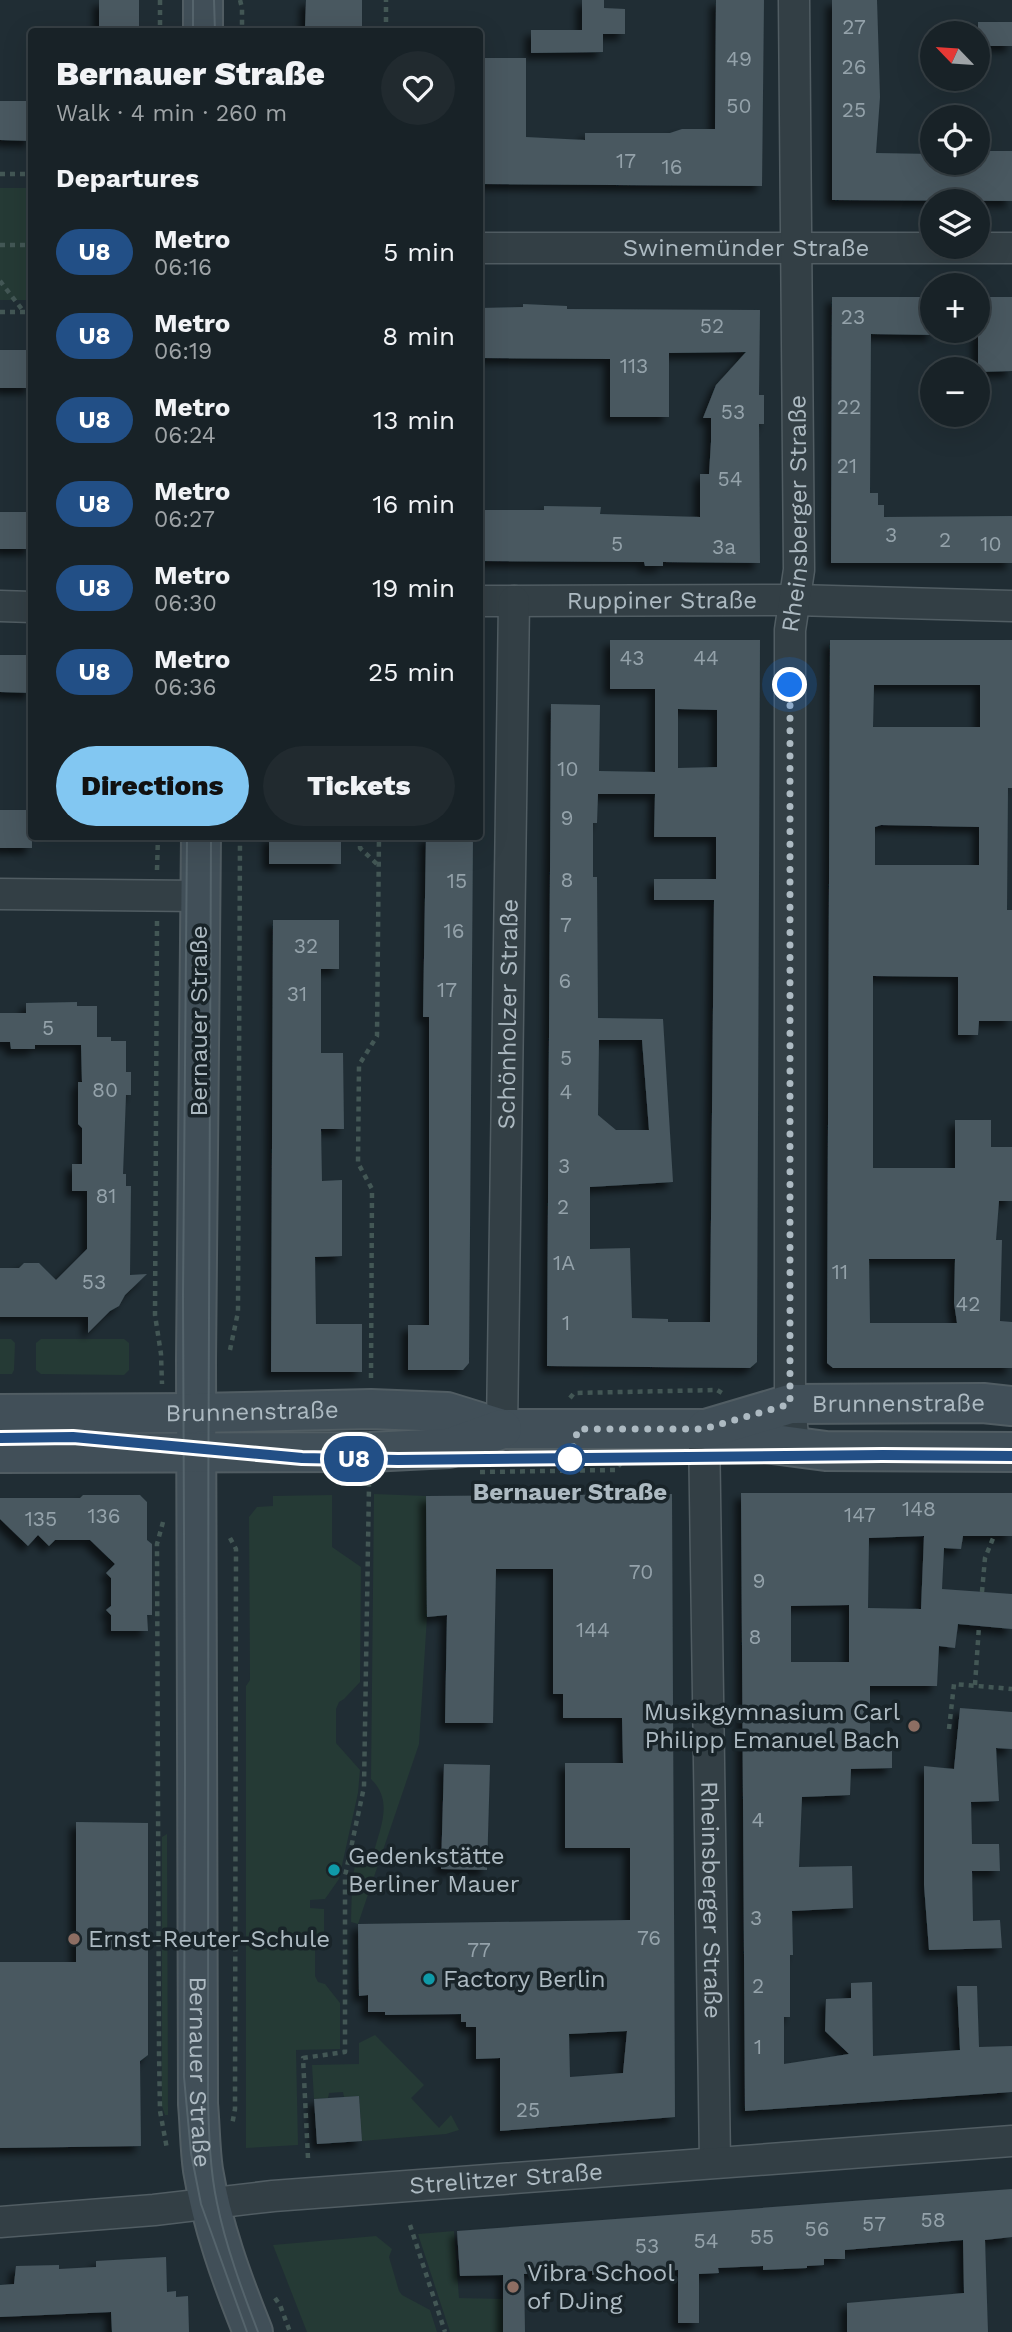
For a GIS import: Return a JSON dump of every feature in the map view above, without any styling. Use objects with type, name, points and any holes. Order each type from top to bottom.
[{"type":"main road","points":[[203,0],[203,28]]},
{"type":"main road","name":"Bernauer Straße","points":[[201,840],[197,1413],[198,2104],[203,2168],[210,2203],[222,2248],[253,2332]]},
{"type":"main road","name":"Brunnenstraße","points":[[704,1429],[790,1404],[983,1403],[1012,1406]]},
{"type":"main road","name":"Brunnenstraße","points":[[0,1414],[371,1409],[447,1412],[502,1429],[704,1429],[743,1440],[826,1451],[1012,1452]]},
{"type":"main road","name":"Brunnenstraße","points":[[0,1453],[370,1452],[449,1448],[502,1429]]},
{"type":"street","name":"Rheinsberger Straße","points":[[794,0],[799,570],[790,629],[790,1404],[794,1447]]},
{"type":"street","name":"Swinemünder Straße","points":[[483,248],[1012,248]]},
{"type":"street","name":"Ruppiner Straße","points":[[483,601],[795,600],[1012,606]]},
{"type":"street","name":"Schönholzer Straße","points":[[502,1429],[514,601]]},
{"type":"street","points":[[0,606],[28,607]]},
{"type":"street","points":[[0,894],[200,896]]},
{"type":"street","name":"Rheinsberger Straße","points":[[704,1429],[715,2162]]},
{"type":"street","name":"Strelitzer Straße","points":[[0,2222],[273,2196],[1012,2141]]},
{"type":"path","points":[[160,0],[160,28]]},
{"type":"path","points":[[240,0],[242,28]]},
{"type":"path","points":[[386,0],[386,28]]},
{"type":"path","points":[[0,174],[28,174]]},
{"type":"path","points":[[0,245],[28,245]]},
{"type":"path","points":[[0,281],[24,312]]},
{"type":"path","points":[[0,312],[28,312]]},
{"type":"path","points":[[157,880],[158,840]]},
{"type":"path","points":[[229,1355],[238,1311],[240,840]]},
{"type":"path","points":[[360,840],[360,848],[378,864]]},
{"type":"path","points":[[371,1378],[372,1189],[358,1163],[359,1065],[377,1036],[379,840]]},
{"type":"path","points":[[157,909],[155,1315],[162,1381]]},
{"type":"path","points":[[308,2158],[303,2058],[345,2052],[345,1876],[364,1787],[369,1485]]},
{"type":"path","points":[[163,1512],[163,1525],[157,1544],[159,2053],[160,2112],[169,2154]]},
{"type":"path","points":[[982,1592],[985,1558],[994,1536]]},
{"type":"path","points":[[230,1541],[236,1549],[235,2109],[232,2132]]},
{"type":"path","points":[[975,1685],[979,1626]]},
{"type":"path","points":[[949,1730],[954,1684],[1012,1689]]},
{"type":"path","points":[[410,2225],[445,2332]]},
{"type":"green space","points":[[0,188],[28,188],[28,300],[0,300]]},
{"type":"green space","points":[[0,1339],[11,1339],[15,1343],[12,1374],[0,1374]]},
{"type":"green space","points":[[41,1339],[124,1339],[129,1343],[129,1370],[124,1375],[41,1374],[36,1370],[36,1343]]},
{"type":"green space","points":[[374,1494],[426,1496],[427,1617],[419,1744],[358,1924],[351,1922],[352,1882],[356,1859],[373,1855],[382,1825],[384,1806],[378,1787],[371,1779]]},
{"type":"green space","points":[[332,1495],[332,1547],[361,1567],[360,1682],[339,1702],[336,1709],[336,1743],[360,1770],[358,1793],[339,1879],[325,1899],[310,1900],[310,1908],[324,1909],[324,1933],[315,1938],[315,1976],[340,2003],[340,2049],[296,2050],[298,2145],[246,2148],[246,1686],[250,1680],[249,1517],[257,1507],[273,1506],[273,1496]]},
{"type":"green space","points":[[167,1834],[168,2115],[165,2115],[162,2106],[162,1837]]},
{"type":"green space","points":[[375,2035],[424,2085],[411,2098],[439,2128],[451,2115],[459,2130],[446,2134],[362,2141],[359,2096],[344,2097],[343,2092],[329,2093],[328,2098],[314,2099],[312,2065],[359,2064],[359,2043]]},
{"type":"green space","points":[[454,2231],[459,2298],[503,2299],[503,2332],[450,2332],[418,2234]]},
{"type":"green space","points":[[376,2236],[392,2249],[389,2257],[399,2291],[430,2310],[437,2332],[307,2332],[273,2245]]},
{"type":"building","points":[[99,0],[139,0],[139,28],[99,28]]},
{"type":"building","points":[[306,0],[362,0],[362,28],[305,28]]},
{"type":"building","points":[[582,0],[604,0],[604,8],[625,9],[625,34],[603,34],[603,52],[531,53],[531,30],[582,30]]},
{"type":"building","points":[[716,0],[764,0],[762,186],[483,184],[483,58],[526,58],[526,137],[585,140],[585,133],[670,133],[682,129],[715,129]]},
{"type":"building","points":[[832,0],[877,0],[880,97],[876,153],[920,154],[920,175],[990,175],[990,151],[1012,151],[1012,201],[990,201],[990,189],[920,189],[920,200],[832,200]]},
{"type":"building","points":[[990,22],[1012,22],[1012,46],[990,46]]},
{"type":"building","points":[[0,101],[28,101],[28,141],[0,140]]},
{"type":"building","points":[[832,297],[920,297],[920,335],[871,334],[870,493],[878,493],[878,505],[884,505],[884,517],[1012,516],[1012,563],[831,563]]},
{"type":"building","points":[[990,297],[1012,297],[1012,371],[990,372],[990,357],[978,357],[978,343],[990,343]]},
{"type":"building","points":[[523,304],[567,306],[567,309],[760,310],[759,395],[764,395],[764,424],[759,424],[760,563],[663,562],[663,566],[645,566],[644,562],[483,561],[483,510],[544,510],[544,506],[601,507],[600,514],[700,517],[700,474],[709,474],[711,442],[711,418],[703,418],[716,385],[746,352],[669,353],[669,417],[610,417],[610,359],[483,358],[483,308],[523,307]]},
{"type":"building","points":[[0,350],[28,350],[28,388],[0,388]]},
{"type":"building","points":[[0,512],[28,512],[28,549],[0,549]]},
{"type":"building","points":[[610,640],[760,640],[757,1362],[750,1368],[547,1366],[551,704],[600,705],[599,771],[655,772],[655,689],[610,689]],"holes":[[[678,709],[717,710],[717,767],[678,768]],[[598,794],[655,794],[654,837],[716,837],[716,879],[654,879],[654,900],[714,900],[710,1322],[668,1322],[668,1319],[632,1318],[630,1248],[590,1249],[590,1187],[673,1182],[663,1019],[598,1018],[597,877],[593,877],[593,823],[597,823]],[[599,1040],[642,1040],[649,1130],[616,1130],[598,1115]]]},
{"type":"building","points":[[830,640],[1012,640],[1012,788],[1008,788],[1007,910],[1012,910],[1012,1021],[979,1021],[978,1035],[958,1035],[958,977],[873,976],[873,1168],[955,1168],[955,1120],[991,1120],[991,1147],[1012,1147],[1012,1201],[999,1201],[996,1240],[1002,1240],[1000,1321],[1012,1322],[1012,1368],[833,1368],[827,1363]],"holes":[[[874,685],[980,685],[980,727],[873,727]],[[875,827],[979,827],[979,865],[875,865]],[[869,1259],[955,1259],[954,1303],[957,1323],[870,1323]]]},
{"type":"building","points":[[0,655],[28,655],[28,693],[0,692]]},
{"type":"building","points":[[0,810],[28,810],[28,840],[32,840],[32,848],[0,848]]},
{"type":"building","points":[[269,840],[341,840],[341,864],[269,864]]},
{"type":"building","points":[[426,840],[473,840],[469,1363],[463,1370],[408,1370],[408,1325],[429,1325],[429,1017],[423,1017]]},
{"type":"building","points":[[273,920],[339,920],[339,969],[321,969],[321,1053],[343,1053],[344,1129],[321,1129],[322,1181],[342,1180],[342,1256],[315,1257],[316,1324],[362,1324],[362,1372],[271,1372]]},
{"type":"building","points":[[77,1002],[77,1006],[97,1006],[97,1037],[126,1041],[126,1072],[131,1072],[131,1095],[126,1095],[123,1174],[126,1174],[126,1186],[131,1186],[130,1275],[147,1274],[125,1295],[119,1306],[110,1311],[88,1333],[88,1317],[0,1317],[0,1268],[19,1268],[24,1263],[39,1263],[56,1280],[87,1249],[87,1191],[72,1191],[72,1164],[82,1164],[82,1128],[78,1124],[78,1082],[82,1082],[81,1045],[35,1045],[35,1049],[11,1049],[10,1042],[0,1042],[0,1013],[26,1013],[26,1003]]},
{"type":"building","points":[[741,1493],[1012,1493],[1012,1536],[963,1536],[961,1549],[944,1548],[942,1589],[1012,1594],[1012,1629],[958,1624],[955,1648],[939,1646],[937,1686],[870,1686],[870,1743],[892,1744],[892,1768],[851,1769],[850,1795],[802,1797],[799,1867],[852,1866],[853,1908],[792,1911],[790,2017],[784,2017],[784,2064],[849,2054],[825,2031],[826,1999],[851,1998],[851,1983],[872,1982],[873,2056],[960,2050],[957,1986],[977,1986],[979,2047],[1012,2046],[1012,2092],[745,2111]],"holes":[[[924,1536],[921,1609],[868,1608],[869,1538]],[[849,1605],[849,1662],[791,1662],[791,1606]]]},
{"type":"building","points":[[672,1494],[675,2117],[500,2131],[500,2058],[476,2059],[476,2027],[466,2027],[466,2022],[461,2022],[461,2014],[385,2015],[385,2012],[368,2012],[368,1995],[359,1996],[358,1924],[630,1920],[630,1848],[565,1848],[565,1763],[623,1763],[622,1718],[563,1718],[563,1694],[553,1694],[553,1569],[496,1569],[493,1723],[445,1723],[447,1615],[427,1617],[426,1496]],"holes":[[[627,2031],[623,2073],[570,2077],[569,2034]]]},
{"type":"building","points":[[83,1495],[140,1495],[147,1502],[147,1540],[152,1544],[152,1615],[147,1615],[148,1631],[111,1631],[111,1615],[106,1610],[111,1606],[111,1578],[106,1573],[115,1564],[90,1540],[55,1540],[49,1546],[38,1535],[28,1546],[0,1519],[0,1498],[80,1498]]},
{"type":"building","points":[[960,1708],[1012,1712],[1012,1749],[996,1748],[999,1801],[971,1802],[972,1844],[999,1844],[1000,1871],[972,1871],[973,1921],[1000,1920],[1002,1948],[929,1950],[924,1885],[924,1766],[954,1769]]},
{"type":"building","points":[[444,1764],[490,1765],[487,1870],[441,1869]]},
{"type":"building","points":[[76,1822],[148,1823],[148,2055],[140,2061],[141,2146],[0,2148],[0,1962],[76,1962]]},
{"type":"building","points":[[359,2096],[362,2141],[317,2144],[314,2099]]},
{"type":"building","points":[[1012,2189],[1012,2237],[985,2240],[988,2332],[847,2332],[847,2303],[964,2293],[963,2240],[845,2250],[845,2259],[824,2259],[824,2265],[807,2268],[718,2268],[719,2273],[699,2274],[699,2323],[678,2323],[678,2270],[592,2275],[592,2271],[524,2274],[525,2332],[503,2332],[503,2275],[460,2276],[457,2231]]},
{"type":"building","points":[[166,2257],[167,2292],[176,2291],[176,2297],[188,2296],[189,2332],[112,2332],[111,2312],[0,2317],[0,2285],[14,2284],[16,2266],[59,2265],[59,2269],[96,2267],[96,2261]]},
{"type":"tram line","points":[[193,0],[193,28]]},
{"type":"tram line","points":[[214,0],[215,28]]},
{"type":"tram line","points":[[187,840],[183,1296],[184,2077],[191,2153],[201,2204],[247,2332]]},
{"type":"tram line","points":[[211,840],[208,2114],[217,2203],[235,2268],[258,2332]]},
{"type":"metro line","name":"U8","points":[[0,1438],[73,1437],[302,1458],[398,1460],[1012,1456]]},
{"type":"place","name":"Bernauer Straße","points":[[570,1459]]},
{"type":"place","name":"Musikgymnasium Carl Philipp Emanuel Bach","points":[[914,1726]]},
{"type":"place","name":"Gedenkstätte Berliner Mauer","points":[[334,1870]]},
{"type":"place","name":"Ernst-Reuter-Schule","points":[[74,1939]]},
{"type":"place","name":"Factory Berlin","points":[[429,1979]]},
{"type":"place","name":"Vibra School of DJing","points":[[513,2287]]},
{"type":"route","points":[[570,1459],[578,1429],[704,1429],[790,1404],[790,685]]}]
